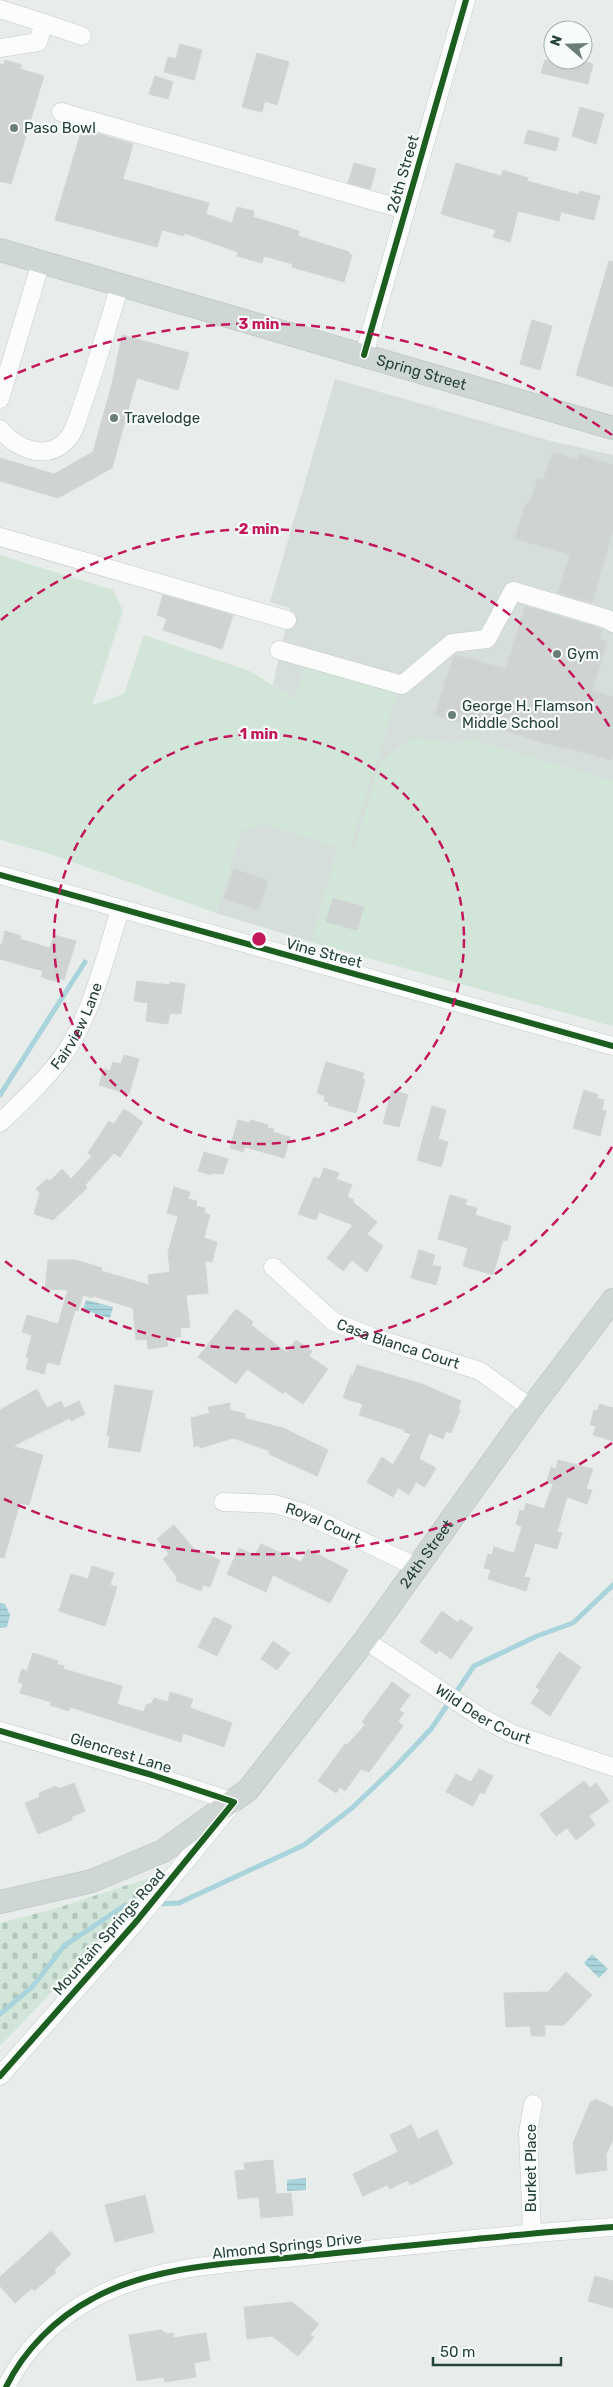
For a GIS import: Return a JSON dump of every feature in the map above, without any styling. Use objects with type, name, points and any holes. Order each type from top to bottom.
[{"type":"main road","name":"Spring Street","points":[[0,250],[613,428]]},
{"type":"main road","name":"24th Street","points":[[0,1902],[92,1881],[163,1851],[234,1802],[248,1790],[365,1640],[531,1408],[613,1300]]},
{"type":"street","name":"26th Street","points":[[364,355],[466,0]]},
{"type":"street","points":[[0,9],[82,36]]},
{"type":"street","points":[[0,48],[38,42],[44,23]]},
{"type":"street","points":[[60,112],[406,210]]},
{"type":"street","points":[[0,400],[41,262]]},
{"type":"street","points":[[0,429],[10,441],[23,448],[39,452],[52,449],[65,442],[72,433],[120,284]]},
{"type":"street","points":[[0,537],[287,620]]},
{"type":"street","points":[[279,650],[402,684],[452,643],[487,639],[513,591],[607,619],[613,623]]},
{"type":"street","name":"Vine Street","points":[[0,875],[613,1046]]},
{"type":"street","name":"Fairview Lane","points":[[0,1123],[45,1078],[65,1052],[81,1023],[91,999],[120,910]]},
{"type":"street","name":"Casa Blanca Court","points":[[273,1267],[334,1322],[370,1336],[480,1371],[531,1408]]},
{"type":"street","name":"Royal Court","points":[[223,1502],[275,1504],[300,1512],[417,1567]]},
{"type":"street","name":"Wild Deer Court","points":[[365,1640],[482,1718],[513,1734],[613,1767]]},
{"type":"street","name":"Glencrest Lane","points":[[0,1731],[152,1774],[234,1802]]},
{"type":"street","name":"Mountain Springs Road","points":[[0,2076],[136,1924],[234,1802]]},
{"type":"street","name":"Burket Place","points":[[532,2233],[528,2133],[533,2104]]},
{"type":"street","name":"Almond Springs Drive","points":[[6,2387],[32,2348],[56,2323],[92,2299],[133,2281],[198,2268],[532,2233],[613,2227]]},
{"type":"shaded area","name":"George H. Flamson Middle School","points":[[335,379],[551,441],[613,455],[613,1026],[311,942],[216,913],[240,832],[295,699],[273,685],[290,608],[270,602]]},
{"type":"green space","points":[[0,555],[113,590],[123,611],[92,705],[124,694],[144,635],[250,671],[294,699],[305,668],[309,666],[398,692],[349,851],[353,851],[380,762],[413,737],[452,743],[472,740],[613,781],[613,1026],[311,942],[338,847],[264,824],[240,832],[216,913],[47,853],[0,840]]},
{"type":"green space","points":[[155,1876],[108,1933],[0,2046],[0,1923],[57,1908]]},
{"type":"water","points":[[86,1300],[113,1307],[110,1318],[83,1310]]},
{"type":"water","points":[[0,1603],[5,1604],[10,1615],[7,1627],[0,1628]]},
{"type":"water","points":[[592,1954],[608,1969],[599,1978],[584,1963]]},
{"type":"water","points":[[306,2178],[306,2190],[287,2191],[287,2180]]},
{"type":"building","points":[[180,44],[202,50],[194,80],[164,72],[168,57],[176,59]]},
{"type":"building","points":[[257,53],[289,62],[277,105],[265,101],[262,112],[242,107]]},
{"type":"building","name":"Paso Bowl","points":[[5,60],[22,65],[20,69],[44,76],[11,184],[0,181],[0,64],[4,65]]},
{"type":"building","points":[[543,66],[543,70],[592,70],[588,84],[541,73]]},
{"type":"building","points":[[155,76],[173,82],[168,99],[149,94]]},
{"type":"building","points":[[580,107],[604,114],[596,144],[572,136]]},
{"type":"building","points":[[82,129],[133,144],[123,179],[209,203],[206,214],[232,223],[237,207],[254,211],[253,217],[299,231],[298,236],[349,252],[352,255],[344,282],[292,267],[293,264],[264,256],[262,263],[237,256],[238,252],[184,233],[184,236],[162,230],[157,247],[55,220]]},
{"type":"building","points":[[528,130],[559,138],[556,151],[524,143]]},
{"type":"building","points":[[354,163],[376,169],[370,189],[348,183]]},
{"type":"building","points":[[456,163],[501,176],[503,170],[528,178],[527,181],[579,195],[580,191],[600,196],[594,220],[561,212],[559,221],[518,211],[510,242],[493,237],[496,230],[441,214]]},
{"type":"building","points":[[609,261],[613,262],[613,387],[576,375]]},
{"type":"building","points":[[532,320],[552,326],[540,370],[520,364]]},
{"type":"building","name":"Travelodge","points":[[122,335],[189,353],[178,390],[137,378],[112,468],[58,498],[0,481],[0,458],[54,474],[93,452],[112,384]]},
{"type":"building","points":[[553,452],[577,460],[579,454],[613,465],[613,530],[592,603],[558,593],[570,555],[515,538],[526,503],[529,504],[538,479],[543,480]]},
{"type":"building","points":[[163,595],[233,615],[222,649],[163,630],[167,619],[157,615]]},
{"type":"building","points":[[525,606],[602,629],[599,639],[607,642],[592,691],[613,697],[613,752],[611,760],[566,747],[565,749],[466,719],[465,723],[435,715],[454,655],[506,669]]},
{"type":"building","points":[[234,869],[268,881],[258,910],[224,898]]},
{"type":"building","points":[[333,898],[364,907],[357,930],[326,922]]},
{"type":"building","points":[[5,931],[21,936],[20,939],[50,948],[54,935],[76,941],[64,980],[56,977],[55,981],[41,977],[43,971],[0,959],[0,944],[2,944]]},
{"type":"building","points":[[137,981],[170,985],[170,982],[185,984],[181,1014],[170,1013],[168,1024],[146,1021],[148,1003],[134,1001]]},
{"type":"building","points":[[124,1055],[139,1059],[129,1094],[99,1085],[104,1069],[110,1071],[113,1062],[121,1064]]},
{"type":"building","points":[[326,1062],[364,1073],[362,1079],[365,1080],[356,1113],[328,1105],[329,1102],[324,1101],[325,1096],[317,1093]]},
{"type":"building","points":[[392,1090],[408,1095],[399,1127],[383,1123]]},
{"type":"building","points":[[584,1090],[598,1095],[597,1098],[604,1100],[602,1110],[606,1111],[600,1136],[573,1128]]},
{"type":"building","points":[[432,1106],[446,1110],[438,1139],[448,1142],[441,1167],[417,1160]]},
{"type":"building","points":[[124,1109],[143,1122],[120,1157],[114,1153],[85,1185],[87,1188],[53,1220],[34,1214],[40,1193],[36,1189],[47,1179],[50,1181],[62,1169],[71,1179],[92,1156],[88,1153],[109,1121],[114,1124]]},
{"type":"building","points":[[238,1120],[249,1123],[251,1120],[268,1125],[267,1128],[274,1129],[273,1132],[290,1137],[284,1158],[245,1147],[243,1152],[230,1148]]},
{"type":"building","points":[[204,1152],[228,1159],[223,1174],[212,1173],[211,1175],[198,1171]]},
{"type":"building","points":[[324,1168],[339,1173],[336,1179],[352,1185],[347,1197],[354,1200],[353,1202],[377,1222],[367,1234],[383,1246],[367,1272],[352,1260],[343,1271],[327,1258],[353,1225],[319,1212],[316,1220],[298,1214],[314,1177],[320,1179]]},
{"type":"building","points":[[174,1187],[190,1192],[188,1199],[197,1201],[196,1206],[205,1208],[204,1213],[210,1215],[204,1238],[217,1242],[212,1262],[205,1260],[208,1293],[186,1295],[190,1327],[180,1328],[181,1337],[167,1338],[168,1346],[148,1349],[147,1339],[136,1340],[133,1308],[93,1296],[92,1298],[83,1295],[78,1311],[75,1310],[59,1365],[47,1362],[44,1374],[26,1369],[29,1358],[26,1357],[32,1335],[22,1332],[27,1315],[58,1324],[68,1290],[45,1289],[48,1260],[75,1260],[102,1268],[101,1271],[149,1285],[148,1275],[170,1272],[168,1253],[178,1216],[167,1213]]},
{"type":"building","points":[[450,1195],[467,1200],[465,1205],[477,1208],[475,1215],[511,1226],[507,1241],[503,1240],[493,1275],[463,1266],[468,1248],[438,1239]]},
{"type":"building","points":[[419,1250],[435,1255],[432,1265],[441,1267],[436,1285],[411,1278]]},
{"type":"building","points":[[236,1309],[253,1322],[251,1325],[286,1352],[296,1340],[312,1351],[309,1356],[328,1369],[303,1404],[284,1391],[283,1394],[247,1369],[236,1384],[198,1357]]},
{"type":"building","points":[[357,1365],[422,1384],[461,1401],[458,1409],[460,1410],[451,1433],[446,1431],[443,1439],[429,1433],[419,1459],[436,1468],[425,1487],[416,1482],[409,1495],[398,1488],[393,1497],[367,1482],[382,1457],[393,1465],[411,1434],[404,1432],[405,1430],[359,1415],[363,1404],[343,1398],[351,1375],[353,1376]]},
{"type":"building","points":[[115,1385],[153,1391],[140,1452],[108,1447],[110,1436],[107,1436]]},
{"type":"building","points":[[37,1389],[47,1408],[61,1401],[69,1417],[65,1408],[79,1401],[85,1414],[71,1421],[70,1418],[13,1446],[43,1455],[29,1505],[20,1503],[4,1558],[0,1557],[0,1410]]},
{"type":"building","points":[[230,1403],[230,1410],[245,1414],[244,1418],[283,1428],[328,1450],[317,1476],[269,1454],[270,1451],[233,1438],[200,1448],[199,1445],[194,1447],[191,1418],[210,1413],[208,1407]]},
{"type":"building","points":[[600,1404],[613,1408],[613,1441],[593,1435],[596,1426],[590,1425],[594,1410],[597,1411]]},
{"type":"building","points":[[558,1460],[593,1469],[586,1489],[592,1490],[587,1504],[567,1497],[557,1532],[562,1533],[557,1549],[535,1543],[524,1577],[530,1578],[526,1591],[488,1579],[491,1570],[484,1568],[488,1554],[492,1555],[494,1547],[514,1553],[522,1527],[516,1524],[520,1510],[524,1511],[526,1503],[544,1509],[553,1484],[547,1482],[551,1467],[556,1469]]},
{"type":"building","points":[[174,1525],[194,1549],[220,1560],[210,1587],[203,1585],[201,1591],[176,1581],[177,1577],[163,1559],[169,1554],[157,1539]]},
{"type":"building","points":[[261,1544],[301,1562],[308,1549],[348,1570],[330,1603],[273,1575],[266,1592],[227,1574],[239,1548],[255,1555]]},
{"type":"building","points":[[92,1566],[114,1573],[110,1585],[117,1587],[105,1626],[59,1611],[71,1574],[88,1579]]},
{"type":"building","points":[[442,1611],[458,1623],[460,1619],[473,1628],[451,1659],[439,1650],[437,1654],[420,1642]]},
{"type":"building","points":[[214,1617],[232,1626],[217,1656],[198,1647]]},
{"type":"building","points":[[273,1641],[290,1653],[277,1670],[261,1659]]},
{"type":"building","points":[[559,1652],[581,1667],[550,1716],[531,1703],[540,1690],[536,1687]]},
{"type":"building","points":[[33,1653],[58,1661],[57,1664],[64,1666],[63,1669],[122,1686],[117,1704],[144,1712],[146,1705],[152,1703],[154,1698],[168,1702],[170,1692],[193,1699],[190,1708],[232,1723],[224,1747],[183,1733],[181,1742],[70,1707],[69,1711],[50,1705],[51,1702],[20,1693],[23,1684],[18,1682],[22,1669],[27,1671]]},
{"type":"building","points":[[392,1682],[410,1695],[399,1710],[404,1713],[398,1721],[403,1726],[369,1772],[361,1769],[345,1791],[340,1787],[336,1793],[318,1781],[345,1744],[347,1745],[365,1725],[362,1722]]},
{"type":"building","points":[[479,1769],[493,1776],[484,1794],[480,1792],[473,1806],[446,1792],[456,1774],[471,1782]]},
{"type":"building","points":[[584,1781],[590,1788],[596,1783],[609,1801],[589,1816],[595,1825],[576,1840],[567,1828],[556,1836],[540,1814]]},
{"type":"building","points":[[74,1783],[85,1811],[71,1817],[72,1820],[38,1834],[25,1803],[40,1797],[39,1793],[56,1786],[58,1789]]},
{"type":"building","points":[[566,1972],[592,1995],[564,2025],[545,2025],[545,2036],[531,2036],[530,2026],[506,2027],[504,1993],[548,1992]]},
{"type":"building","points":[[595,2099],[613,2107],[613,2139],[606,2155],[607,2170],[576,2174],[573,2143],[591,2101],[593,2102]]},
{"type":"building","points":[[411,2125],[418,2139],[437,2130],[453,2164],[410,2185],[408,2180],[390,2189],[387,2185],[363,2196],[353,2174],[398,2152],[390,2135]]},
{"type":"building","points":[[273,2160],[276,2194],[291,2193],[293,2215],[261,2218],[259,2197],[238,2199],[235,2171],[245,2170],[244,2163]]},
{"type":"building","points":[[145,2195],[154,2232],[115,2242],[105,2205]]},
{"type":"building","points":[[51,2231],[71,2254],[54,2270],[56,2272],[34,2291],[32,2288],[15,2303],[0,2286],[0,2277]]},
{"type":"building","points":[[595,2276],[613,2281],[613,2308],[588,2301]]},
{"type":"building","points":[[292,2302],[319,2324],[310,2335],[314,2337],[298,2356],[272,2336],[247,2339],[244,2307]]},
{"type":"building","points":[[161,2330],[167,2334],[173,2333],[173,2338],[206,2333],[210,2360],[194,2363],[196,2377],[165,2382],[164,2377],[137,2381],[129,2335]]},
{"type":"waterway","points":[[0,1095],[85,962]]},
{"type":"waterway","points":[[156,1904],[179,1903],[304,1845],[352,1808],[395,1767],[431,1729],[474,1666],[537,1636],[573,1623],[613,1585]]},
{"type":"waterway","points":[[0,2014],[33,1986],[64,1946],[124,1906],[145,1905]]},
{"type":"cycle path","points":[[364,355],[466,0]]},
{"type":"cycle path","points":[[0,875],[613,1046]]},
{"type":"cycle path","points":[[0,1731],[152,1775],[234,1802],[135,1923],[0,2076]]},
{"type":"cycle path","points":[[6,2387],[22,2360],[54,2325],[92,2299],[117,2287],[144,2278],[172,2271],[231,2263],[613,2227]]},
{"type":"place","name":"Paso Bowl","points":[[14,128]]},
{"type":"place","name":"Travelodge","points":[[114,418]]},
{"type":"place","name":"Gym","points":[[557,654]]},
{"type":"place","name":"George H. Flamson Middle School","points":[[452,715]]}]
